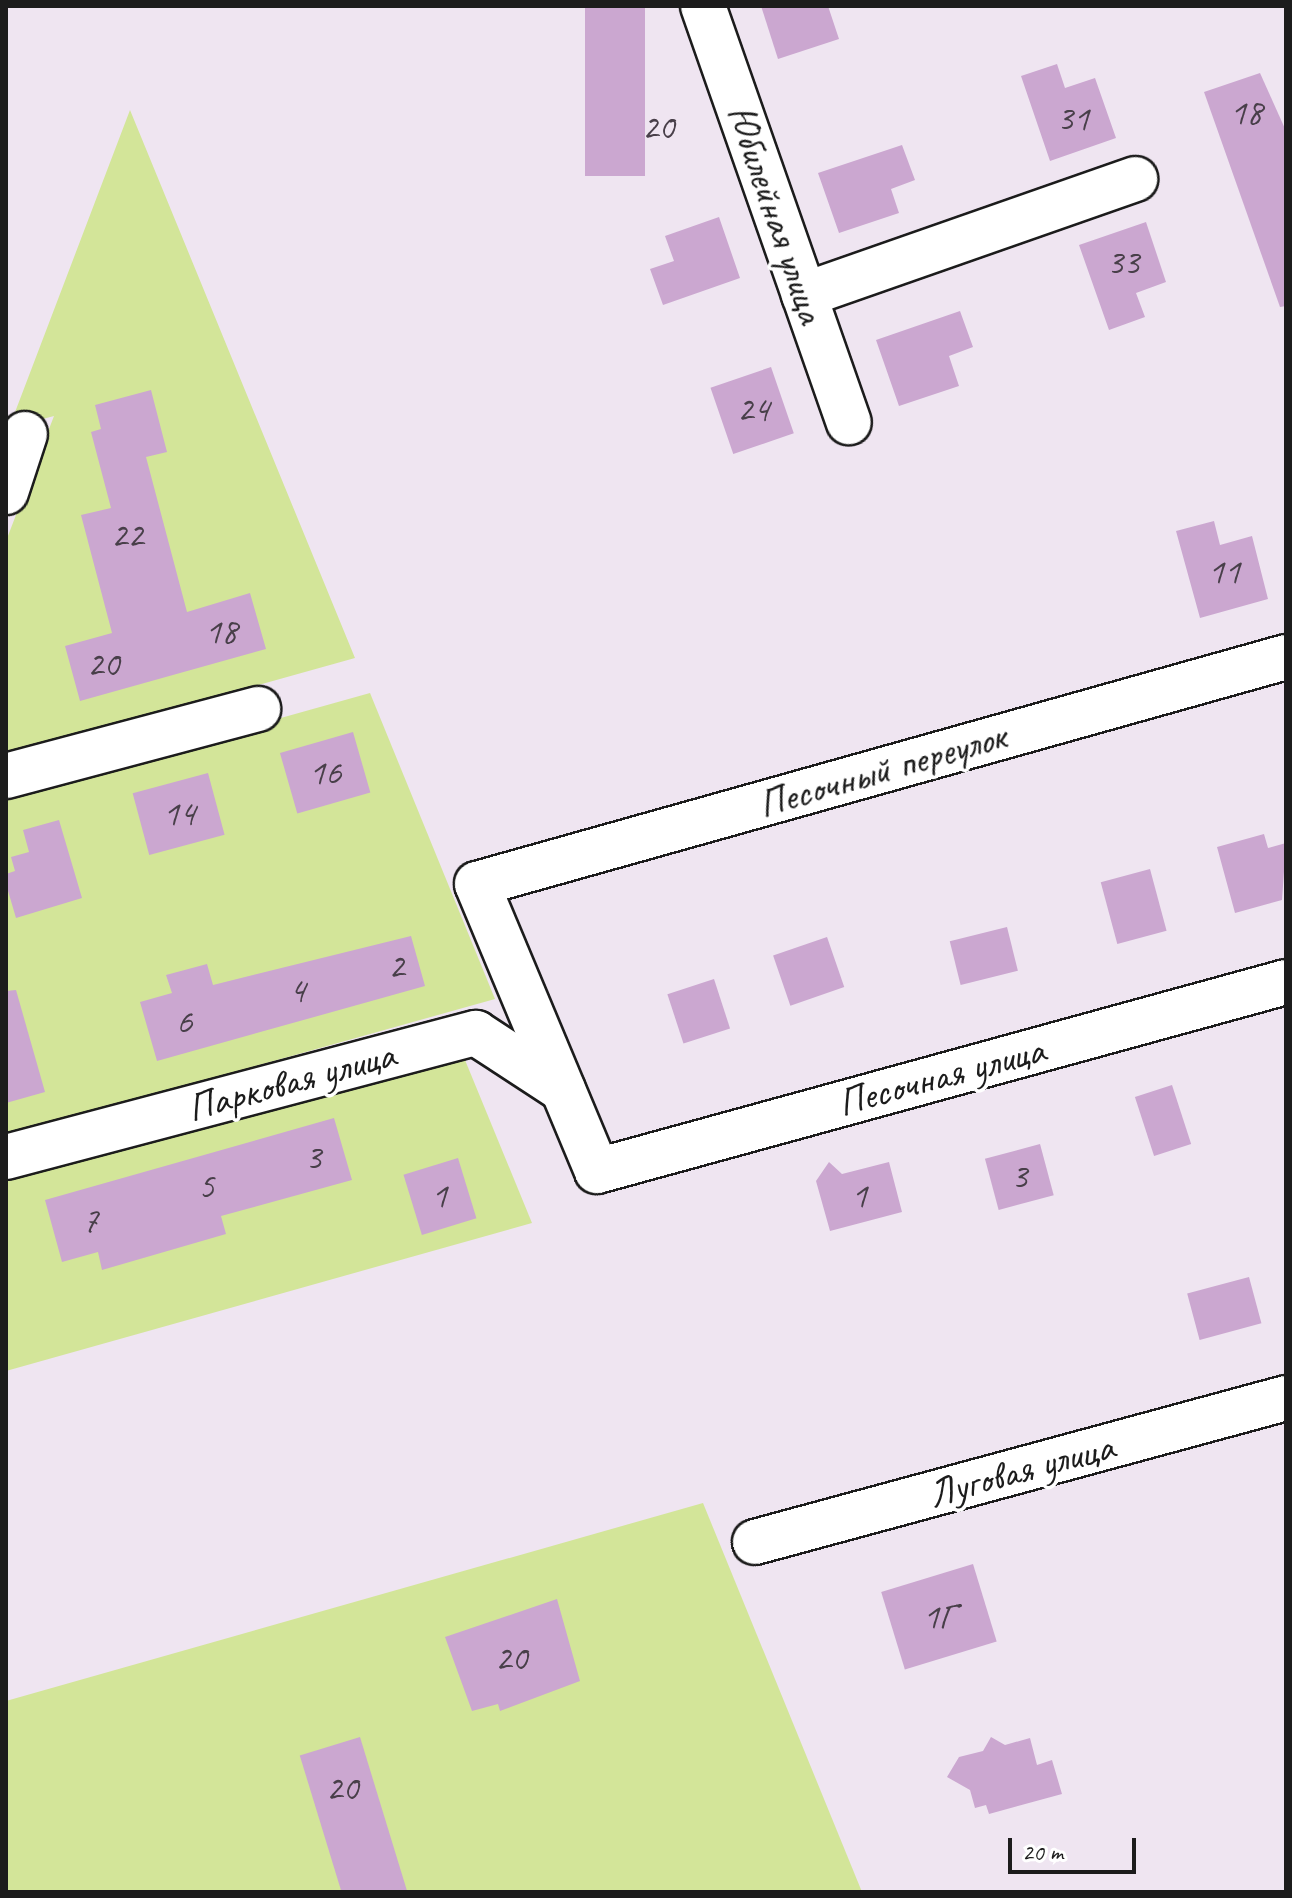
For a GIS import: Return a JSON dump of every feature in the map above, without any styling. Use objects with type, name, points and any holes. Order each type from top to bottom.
[{"type":"street","name":"Юбилейная улица","points":[[703,6],[849,422]]},
{"type":"street","points":[[804,295],[1135,179]]},
{"type":"street","points":[[6,492],[25,434]]},
{"type":"street","name":"Песочный переулок","points":[[563,1090],[477,884],[1286,657]]},
{"type":"street","points":[[6,776],[258,709]]},
{"type":"street","name":"Песочная улица","points":[[563,1090],[597,1171],[1286,982]]},
{"type":"street","name":"Парковая улица","points":[[6,1157],[476,1033],[563,1090]]},
{"type":"street","name":"Луговая улица","points":[[755,1542],[1286,1398]]},
{"type":"green space","points":[[130,110],[355,658],[6,756],[6,541],[54,416],[9,428]]},
{"type":"green space","points":[[370,693],[495,999],[6,1136],[6,795]]},
{"type":"green space","points":[[448,1052],[465,1060],[532,1223],[6,1371],[6,1176]]},
{"type":"green space","points":[[703,1503],[862,1892],[6,1892],[6,1701]]},
{"type":"building","points":[[585,6],[645,6],[645,176],[585,176]]},
{"type":"building","points":[[761,6],[828,6],[839,39],[778,59]]},
{"type":"building","points":[[1057,64],[1065,88],[1095,78],[1116,138],[1050,161],[1021,76]]},
{"type":"building","points":[[1260,73],[1286,131],[1286,306],[1280,307],[1204,92]]},
{"type":"building","points":[[902,145],[915,180],[891,189],[899,213],[839,233],[818,173]]},
{"type":"building","points":[[719,217],[740,278],[663,305],[650,269],[674,261],[665,236]]},
{"type":"building","points":[[1146,222],[1166,282],[1136,293],[1145,317],[1109,330],[1079,245]]},
{"type":"building","points":[[960,311],[973,347],[949,356],[959,386],[899,406],[876,340]]},
{"type":"building","points":[[771,367],[794,433],[733,454],[710,388]]},
{"type":"building","points":[[151,390],[167,452],[146,457],[187,612],[250,593],[266,649],[80,701],[65,646],[112,633],[81,515],[111,508],[91,432],[101,429],[95,405]]},
{"type":"building","points":[[1214,521],[1220,545],[1252,536],[1268,599],[1200,618],[1176,531]]},
{"type":"building","points":[[353,732],[370,793],[297,814],[280,753]]},
{"type":"building","points":[[208,773],[225,835],[149,855],[133,793]]},
{"type":"building","points":[[59,820],[82,898],[16,918],[6,884],[6,874],[15,871],[11,857],[29,852],[23,830]]},
{"type":"building","points":[[1264,834],[1268,848],[1286,843],[1282,900],[1235,913],[1217,847]]},
{"type":"building","points":[[1150,869],[1167,931],[1117,944],[1101,882]]},
{"type":"building","points":[[1007,927],[1018,971],[961,985],[950,941]]},
{"type":"building","points":[[411,936],[425,986],[157,1061],[140,1002],[172,993],[166,975],[207,964],[213,985]]},
{"type":"building","points":[[827,937],[844,987],[790,1006],[773,956]]},
{"type":"building","points":[[714,979],[730,1028],[683,1044],[667,994]]},
{"type":"building","points":[[16,990],[45,1092],[6,1103],[6,991]]},
{"type":"building","points":[[1172,1085],[1191,1144],[1154,1156],[1135,1097]]},
{"type":"building","points":[[334,1118],[352,1180],[221,1216],[226,1234],[102,1270],[98,1252],[62,1262],[45,1200]]},
{"type":"building","points":[[1040,1144],[1054,1195],[999,1210],[985,1159]]},
{"type":"building","points":[[458,1158],[476,1218],[422,1235],[403,1175]]},
{"type":"building","points":[[829,1162],[842,1174],[889,1162],[902,1212],[830,1231],[816,1181]]},
{"type":"building","points":[[1249,1277],[1261,1323],[1200,1340],[1187,1294]]},
{"type":"building","points":[[973,1564],[997,1641],[905,1670],[881,1592]]},
{"type":"building","points":[[557,1599],[580,1681],[500,1711],[498,1704],[472,1711],[445,1637]]},
{"type":"building","points":[[360,1737],[407,1892],[342,1892],[300,1755]]},
{"type":"building","points":[[991,1737],[1005,1745],[1030,1738],[1037,1765],[1052,1760],[1062,1794],[989,1814],[986,1805],[975,1808],[970,1790],[947,1777],[959,1757],[983,1751]]}]
